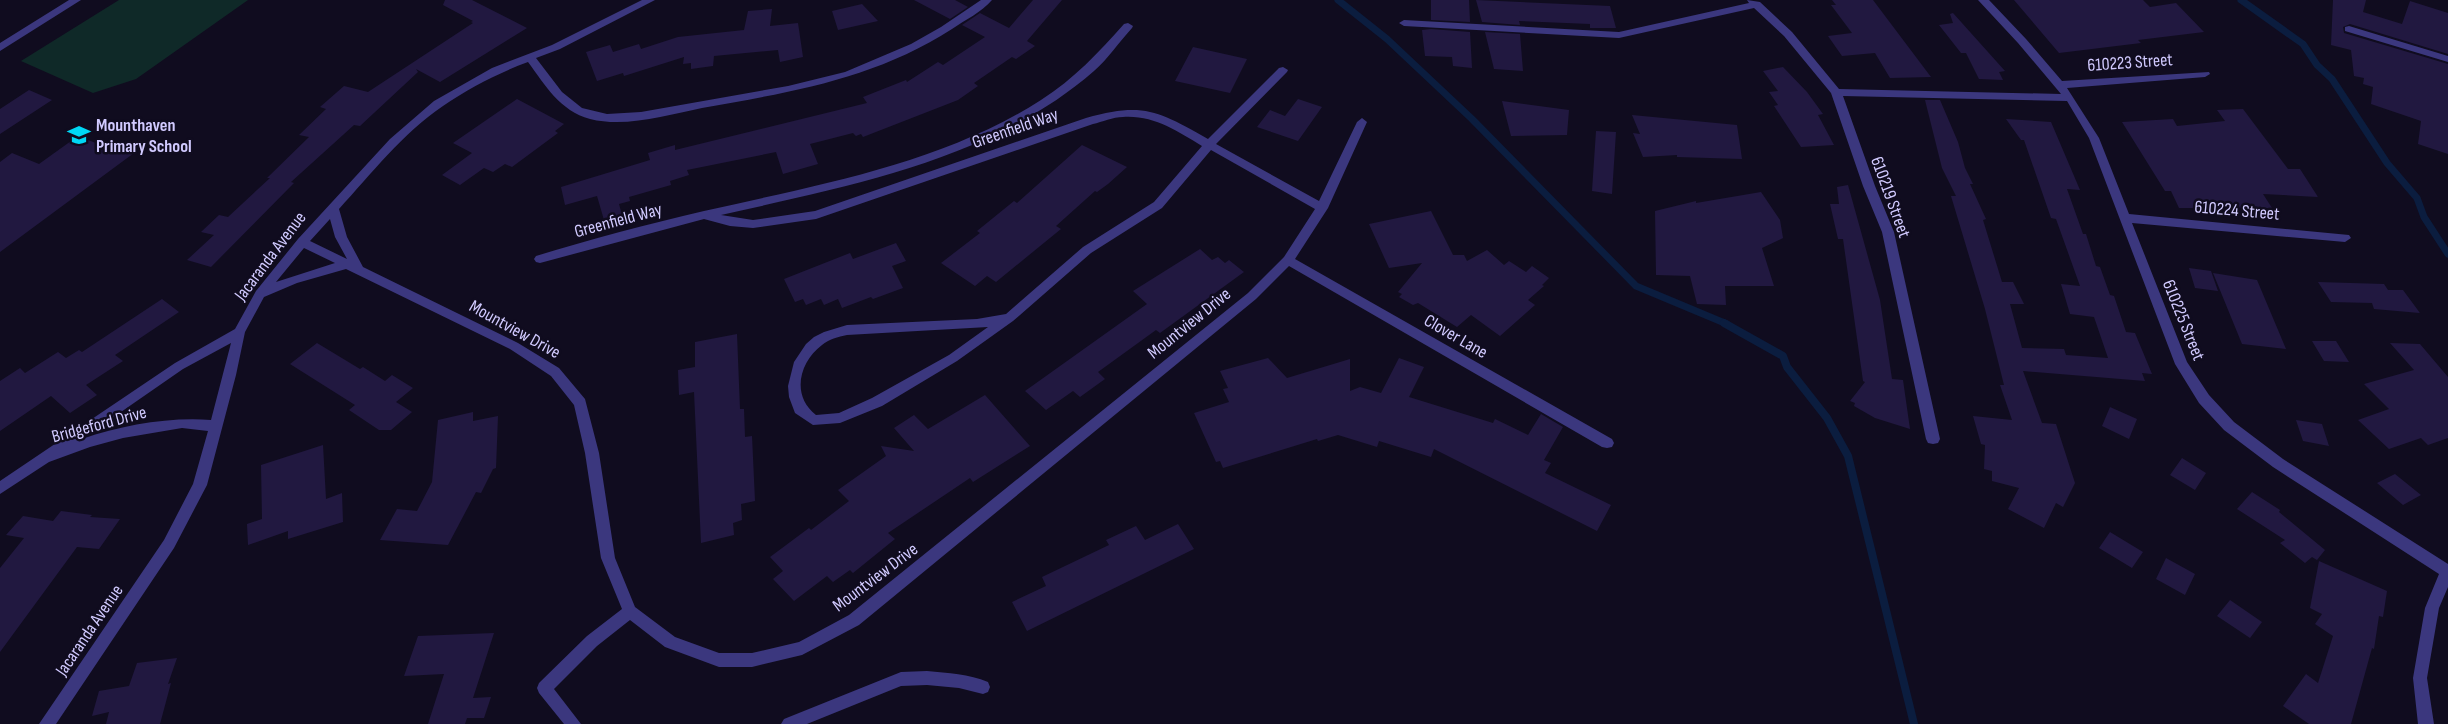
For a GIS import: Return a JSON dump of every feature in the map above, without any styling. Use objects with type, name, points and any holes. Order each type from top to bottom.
[{"type":"street","points":[[0,48],[76,0]]},
{"type":"street","name":"Jacaranda Avenue","points":[[47,724],[169,544],[200,485],[239,332],[260,294],[302,242],[394,142],[438,104],[496,70],[611,21],[650,0]]},
{"type":"street","points":[[530,57],[568,105],[578,111],[599,116],[637,116],[791,89],[840,77],[914,46],[987,0]]},
{"type":"street","name":"610225 Street","points":[[1983,0],[2070,98],[2094,138],[2181,364],[2204,399],[2229,426],[2278,463],[2447,571]]},
{"type":"street","points":[[1404,23],[1619,35],[1639,32],[1754,2]]},
{"type":"street","name":"610219 Street","points":[[1754,2],[1788,34],[1836,92],[1866,178],[1888,232],[1933,439]]},
{"type":"street","name":"Greenfield Way","points":[[540,259],[704,215],[806,192],[933,155],[976,138],[1018,117],[1067,88],[1094,67],[1128,26]]},
{"type":"street","points":[[2349,28],[2448,59]]},
{"type":"street","points":[[1008,318],[977,324],[847,330],[827,335],[806,350],[797,364],[794,388],[799,408],[813,420],[840,418],[877,402],[953,358],[1008,318],[1087,250],[1158,205],[1209,145],[1283,70]]},
{"type":"street","name":"610223 Street","points":[[2059,85],[2205,74]]},
{"type":"street","points":[[1836,92],[2070,98]]},
{"type":"street","name":"Greenfield Way","points":[[704,215],[730,222],[753,224],[816,215],[861,201],[1024,142],[1122,113],[1145,114],[1163,119],[1322,208]]},
{"type":"street","name":"Mountview Drive","points":[[302,242],[514,346],[555,372],[580,403],[592,453],[608,558],[630,611],[670,642],[719,660],[752,660],[802,648],[854,620],[1252,296],[1288,260],[1322,208],[1362,122]]},
{"type":"street","points":[[260,294],[292,280],[353,267],[341,237],[333,208]]},
{"type":"street","name":"610224 Street","points":[[2126,218],[2345,238]]},
{"type":"street","name":"Clover Lane","points":[[1288,260],[1607,444]]},
{"type":"street","points":[[44,458],[180,366],[239,332]]},
{"type":"street","name":"Bridgeford Drive","points":[[0,488],[44,458],[89,442],[123,433],[182,424],[216,426]]},
{"type":"street","points":[[2426,724],[2420,678],[2432,608],[2447,571]]},
{"type":"street","points":[[573,724],[544,688],[592,642],[630,611]]},
{"type":"street","points":[[789,724],[901,680],[927,678],[959,681],[984,687]]},
{"type":"green space","points":[[119,0],[248,0],[136,79],[93,93],[21,61]]},
{"type":"building","points":[[445,0],[472,0],[527,28],[440,82],[416,69],[418,72],[360,126],[354,125],[291,182],[294,183],[211,267],[187,260],[214,235],[201,232],[219,215],[228,217],[270,178],[267,178],[309,137],[299,135],[326,109],[320,107],[344,86],[368,92],[473,23],[471,22],[473,21],[443,5]]},
{"type":"building","points":[[914,0],[955,0],[968,7],[950,19]]},
{"type":"building","points":[[1033,0],[1062,0],[1027,41],[1035,46],[1016,59],[1012,57],[974,83],[978,86],[958,100],[863,137],[861,134],[856,136],[853,133],[810,144],[818,164],[783,174],[776,152],[687,170],[689,175],[670,181],[671,185],[629,197],[630,201],[619,204],[622,215],[604,220],[597,196],[565,205],[561,187],[650,160],[648,153],[675,145],[675,150],[867,103],[863,97],[906,80],[907,82],[938,62],[943,65],[985,37],[962,25],[980,13],[1009,28]]},
{"type":"building","points":[[1431,0],[1469,0],[1470,22],[1431,20]]},
{"type":"building","points":[[1476,0],[1610,6],[1616,28],[1590,28],[1590,24],[1519,21],[1520,25],[1482,22]]},
{"type":"building","points":[[1832,0],[1873,0],[1931,77],[1890,78],[1875,53],[1842,56],[1828,36],[1852,33],[1831,5],[1836,5]]},
{"type":"building","points":[[2014,0],[2143,0],[2150,7],[2176,3],[2204,32],[2138,40],[2141,43],[2059,53]]},
{"type":"building","points":[[2333,0],[2366,0],[2363,12],[2402,24],[2410,1],[2448,13],[2448,54],[2350,24],[2343,27],[2344,33],[2448,64],[2448,154],[2418,144],[2421,121],[2371,104],[2373,87],[2363,84],[2364,78],[2354,76],[2351,50],[2331,45]]},
{"type":"building","points":[[862,4],[878,21],[838,30],[832,11]]},
{"type":"building","points":[[772,9],[770,26],[798,23],[803,57],[780,62],[778,50],[714,56],[713,66],[691,69],[691,63],[683,64],[684,57],[624,76],[623,73],[597,81],[586,52],[610,45],[613,52],[639,44],[641,49],[678,37],[744,30],[748,11]]},
{"type":"building","points":[[1953,13],[2005,71],[1999,72],[2003,80],[1979,79],[1966,53],[1961,53],[1939,25],[1953,23],[1950,14]]},
{"type":"building","points":[[1422,30],[1470,32],[1472,68],[1453,66],[1452,57],[1425,56]]},
{"type":"building","points":[[1485,32],[1520,34],[1523,71],[1494,69]]},
{"type":"building","points":[[1193,47],[1247,59],[1230,93],[1175,81]]},
{"type":"building","points":[[1783,67],[1807,92],[1823,114],[1818,115],[1834,145],[1801,147],[1774,106],[1778,105],[1769,92],[1778,91],[1763,71]]},
{"type":"building","points":[[29,90],[52,100],[0,134],[0,109]]},
{"type":"building","points":[[517,99],[564,124],[555,131],[558,133],[512,167],[505,164],[493,172],[484,168],[460,185],[442,175],[472,153],[453,143]]},
{"type":"building","points":[[1298,99],[1322,107],[1298,141],[1257,127],[1270,110],[1285,116]]},
{"type":"building","points":[[1925,100],[1940,100],[1958,142],[1965,168],[1973,184],[1970,184],[1986,219],[1983,220],[2002,282],[2013,282],[2024,304],[2010,304],[2022,348],[2064,349],[2066,355],[2108,358],[2094,317],[2070,314],[2061,284],[2080,286],[2056,219],[2051,218],[2024,140],[2021,140],[2006,119],[2051,122],[2080,190],[2067,189],[2083,234],[2086,234],[2096,266],[2100,267],[2110,295],[2114,296],[2126,332],[2135,333],[2152,374],[2142,373],[2145,381],[2023,371],[2042,423],[2056,424],[2075,483],[2063,507],[2056,503],[2044,528],[2008,509],[2019,488],[1992,481],[1992,471],[1984,469],[1985,445],[1981,444],[1973,416],[2012,420],[2000,385],[2004,385],[1985,309],[1951,196],[1956,196],[1942,168]]},
{"type":"building","points":[[1502,101],[1569,110],[1567,135],[1511,136]]},
{"type":"building","points":[[2243,109],[2288,169],[2300,169],[2318,197],[2263,194],[2272,208],[2179,208],[2171,191],[2165,191],[2122,122],[2173,119],[2177,126],[2225,121],[2217,110]]},
{"type":"building","points":[[1632,115],[1737,125],[1742,159],[1677,157],[1677,155],[1643,157],[1633,133],[1640,134]]},
{"type":"building","points":[[1596,131],[1616,132],[1612,194],[1592,191]]},
{"type":"building","points":[[78,136],[106,147],[110,144],[134,153],[0,252],[0,162],[12,153],[39,164]]},
{"type":"building","points":[[1082,145],[1127,167],[1108,184],[1097,192],[1095,191],[1056,226],[1061,229],[996,282],[987,276],[975,286],[941,263],[980,233],[977,231],[1014,201],[1017,203]]},
{"type":"building","points":[[1848,185],[1880,300],[1892,379],[1903,380],[1910,429],[1875,418],[1854,406],[1855,403],[1850,401],[1865,382],[1863,381],[1843,239],[1838,239],[1830,204],[1839,204],[1837,187]]},
{"type":"building","points":[[1761,192],[1780,220],[1783,238],[1762,248],[1774,286],[1725,286],[1726,305],[1697,304],[1690,276],[1656,275],[1655,211],[1696,201],[1696,203]]},
{"type":"building","points":[[1431,211],[1453,255],[1464,255],[1467,261],[1487,250],[1504,265],[1509,261],[1526,272],[1532,266],[1549,278],[1542,285],[1544,286],[1528,300],[1535,305],[1500,336],[1471,315],[1457,327],[1418,303],[1413,305],[1399,297],[1402,294],[1398,292],[1422,263],[1389,268],[1369,224]]},
{"type":"building","points":[[896,243],[906,261],[892,266],[903,288],[873,299],[871,297],[842,308],[838,299],[824,305],[821,299],[806,305],[803,299],[795,302],[784,279],[850,253],[853,259]]},
{"type":"building","points":[[1200,249],[1212,260],[1218,257],[1225,263],[1229,260],[1244,272],[1160,333],[1156,330],[1098,372],[1105,379],[1080,397],[1073,391],[1046,410],[1025,391],[1147,304],[1133,291]]},
{"type":"building","points":[[2189,268],[2211,271],[2218,291],[2195,288]]},
{"type":"building","points":[[2213,273],[2257,280],[2286,349],[2242,344]]},
{"type":"building","points":[[2318,282],[2384,284],[2388,290],[2403,290],[2420,313],[2374,309],[2372,303],[2331,302]]},
{"type":"building","points":[[162,299],[179,312],[115,355],[123,361],[86,385],[97,395],[70,413],[51,396],[0,431],[0,381],[20,368],[25,373],[58,352],[66,358],[79,350],[82,352]]},
{"type":"building","points":[[737,334],[740,409],[744,409],[745,437],[752,436],[755,501],[741,504],[742,520],[733,523],[734,535],[701,543],[694,392],[679,395],[678,370],[695,367],[695,342]]},
{"type":"building","points":[[2312,341],[2336,341],[2349,362],[2324,361]]},
{"type":"building","points":[[317,343],[360,369],[363,367],[385,381],[392,375],[413,388],[396,402],[412,412],[391,430],[379,430],[349,410],[355,405],[290,364]]},
{"type":"building","points":[[2390,343],[2420,344],[2448,377],[2448,438],[2428,445],[2421,438],[2389,449],[2358,420],[2389,409],[2364,384],[2414,370]]},
{"type":"building","points":[[1268,358],[1287,378],[1350,359],[1350,391],[1360,387],[1381,393],[1399,358],[1424,367],[1409,397],[1493,423],[1495,419],[1528,435],[1541,414],[1563,427],[1544,460],[1551,463],[1545,473],[1611,505],[1597,531],[1434,449],[1431,457],[1379,441],[1377,447],[1338,435],[1318,441],[1317,439],[1223,468],[1220,461],[1216,462],[1194,413],[1229,402],[1223,389],[1228,388],[1220,371]]},
{"type":"building","points":[[985,395],[1030,446],[973,482],[970,478],[888,533],[895,539],[853,573],[850,570],[833,582],[827,576],[794,601],[773,579],[783,571],[770,557],[809,528],[811,530],[849,501],[838,490],[886,456],[881,446],[914,451],[894,428],[914,415],[928,429]]},
{"type":"building","points":[[2110,407],[2137,419],[2129,439],[2102,426]]},
{"type":"building","points":[[473,412],[473,421],[498,416],[496,468],[493,469],[481,493],[476,492],[448,545],[380,540],[397,509],[417,511],[432,482],[438,420]]},
{"type":"building","points":[[2296,420],[2322,424],[2329,446],[2303,441]]},
{"type":"building","points":[[323,445],[326,499],[342,493],[343,522],[288,539],[288,531],[248,545],[247,524],[262,519],[261,465]]},
{"type":"building","points":[[2182,458],[2206,473],[2195,490],[2170,475]]},
{"type":"building","points":[[2395,474],[2421,495],[2403,505],[2377,483]]},
{"type":"building","points":[[2252,492],[2280,510],[2279,512],[2325,550],[2317,560],[2312,557],[2305,563],[2280,543],[2285,540],[2237,509]]},
{"type":"building","points":[[61,511],[92,515],[90,517],[120,519],[99,549],[77,547],[0,652],[0,568],[24,538],[6,535],[23,516],[53,521]]},
{"type":"building","points":[[1178,524],[1194,549],[1027,631],[1012,602],[1046,586],[1042,577],[1109,545],[1106,540],[1136,526],[1145,540]]},
{"type":"building","points":[[2110,532],[2143,552],[2132,568],[2099,548]]},
{"type":"building","points":[[2166,558],[2195,574],[2185,595],[2156,579]]},
{"type":"building","points":[[2319,561],[2387,591],[2383,617],[2379,616],[2374,649],[2372,648],[2351,724],[2309,724],[2283,706],[2306,674],[2318,683],[2333,636],[2315,624],[2322,614],[2310,608]]},
{"type":"building","points":[[2230,600],[2262,622],[2250,638],[2217,616]]},
{"type":"building","points":[[494,633],[473,698],[491,697],[484,718],[467,718],[465,724],[428,724],[444,674],[404,676],[418,636]]},
{"type":"building","points":[[177,658],[168,684],[171,683],[160,724],[106,724],[109,712],[92,716],[99,691],[129,686],[137,663]]},
{"type":"waterway","points":[[1338,0],[1387,39],[1472,119],[1636,286],[1727,324]]},
{"type":"waterway","points":[[2241,0],[2303,44],[2317,65],[2332,79],[2387,163],[2417,198],[2424,217],[2448,254]]},
{"type":"waterway","points":[[1724,323],[1783,356],[1787,367],[1827,418],[1848,456],[1914,724]]},
{"type":"place","name":"Mounthaven Primary School","points":[[79,135]]}]
